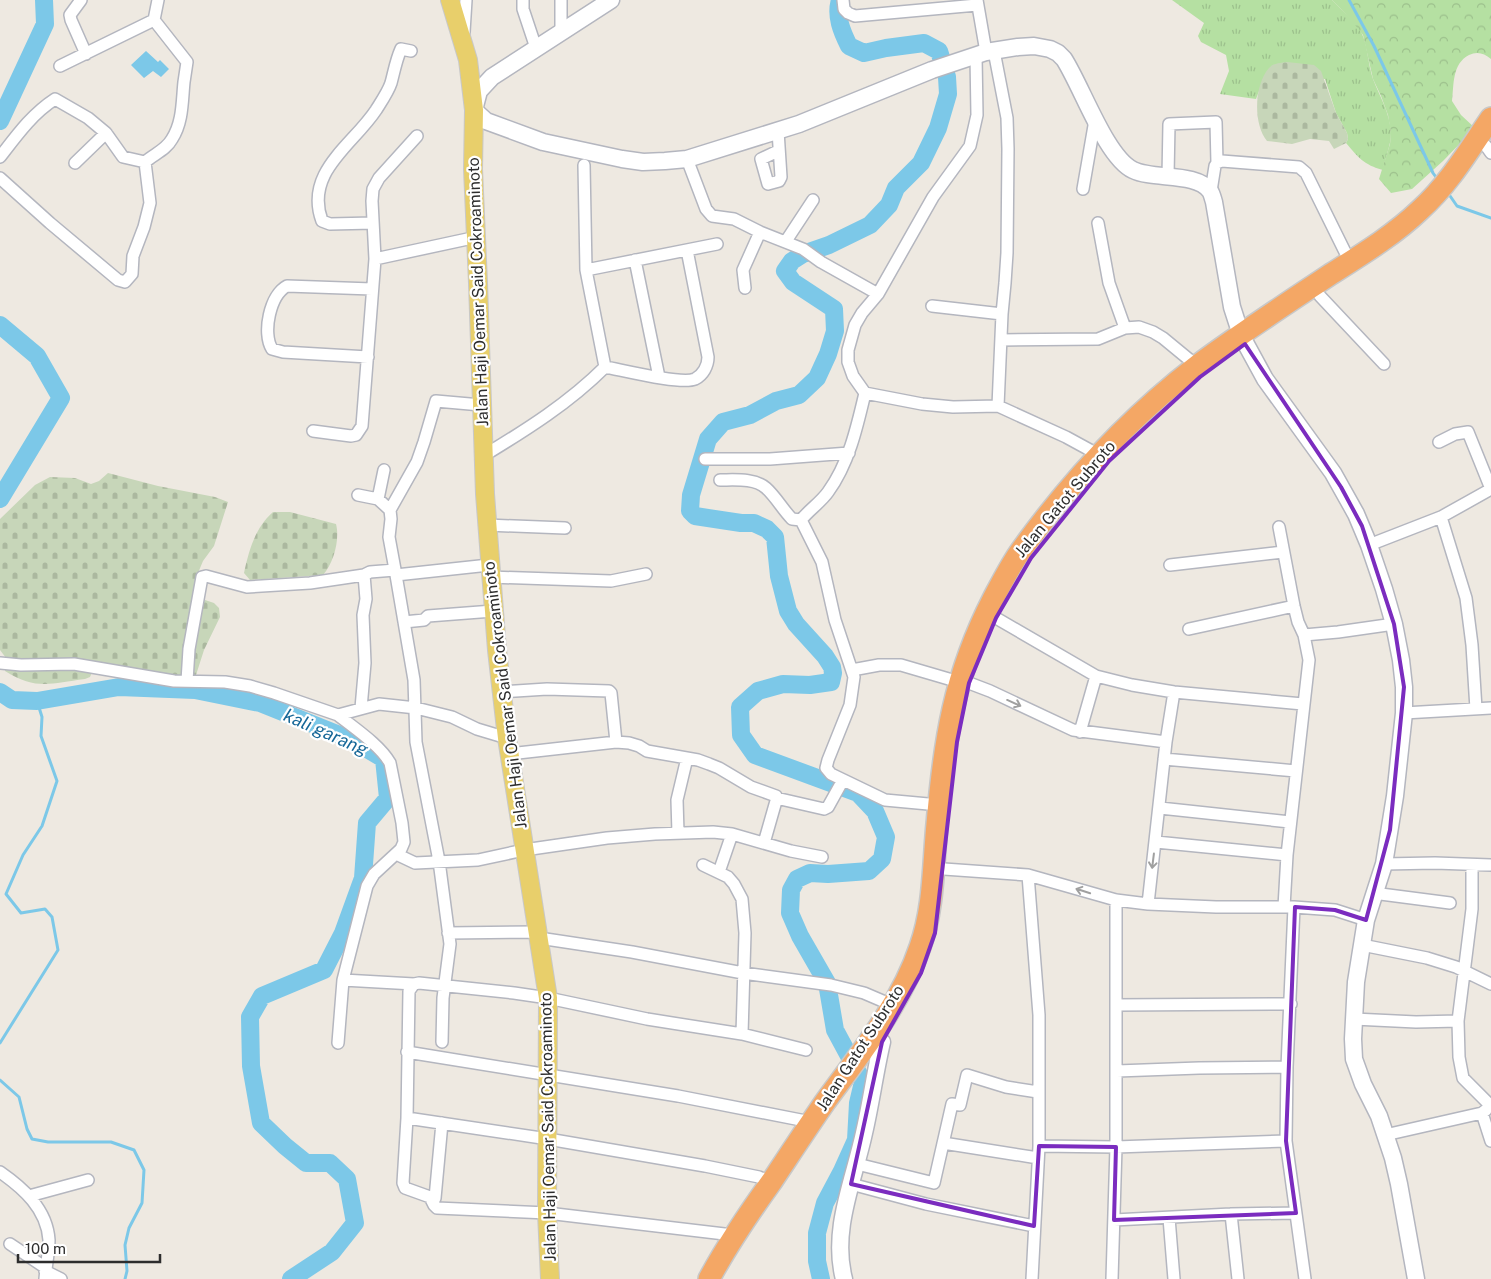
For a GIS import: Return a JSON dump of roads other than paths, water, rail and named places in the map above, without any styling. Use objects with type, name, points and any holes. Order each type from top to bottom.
[{"type":"highway","name":"Jalan Gatot Subroto","points":[[724,1279],[744,1240],[840,1091],[906,1003],[929,952],[938,915],[944,869],[954,756],[964,682],[996,618],[1031,558],[1109,461],[1200,377],[1243,339],[1405,223],[1447,189],[1491,118]]},
{"type":"highway","name":"Jalan Gatot Subroto","points":[[709,1279],[733,1235],[811,1122],[860,1071],[913,965],[926,928],[931,901],[938,805],[946,739],[977,632],[1014,561],[1047,516],[1098,455],[1135,419],[1197,366],[1320,296],[1413,231],[1447,189],[1489,146]]},
{"type":"main road","name":"Jalan Haji Oemar Said Cokroaminoto","points":[[450,0],[468,60],[474,110],[473,170],[477,237],[481,405],[493,611],[508,746],[548,998],[548,1213],[550,1279]]},
{"type":"street","points":[[81,0],[70,15],[86,54]]},
{"type":"street","points":[[0,156],[26,123],[41,108],[55,99],[88,118],[106,133],[123,157],[145,162],[166,147],[175,132],[184,101],[187,62],[154,20],[158,0]]},
{"type":"street","points":[[464,42],[466,0]]},
{"type":"street","points":[[523,0],[523,9],[536,48]]},
{"type":"street","points":[[561,0],[561,33]]},
{"type":"street","points":[[610,0],[492,77],[479,91],[474,110],[486,121],[542,142],[643,162],[687,159],[815,118],[952,63],[985,53],[1034,46],[1050,49],[1058,53],[1072,71],[1108,142],[1129,167],[1138,172],[1198,182],[1211,192]]},
{"type":"street","points":[[843,0],[844,8],[854,16],[977,2],[985,53],[1007,118],[1008,132],[1006,283],[1002,314],[998,406]]},
{"type":"street","points":[[60,66],[154,20]]},
{"type":"street","points":[[373,223],[330,224],[322,221],[318,189],[330,165],[376,110],[390,85],[401,49],[411,51]]},
{"type":"street","points":[[985,53],[977,115],[970,146],[933,197],[878,294],[862,312],[855,325],[848,350],[849,369],[866,393],[922,404],[953,407],[998,406],[1051,430],[1098,455]]},
{"type":"street","points":[[468,60],[477,72],[484,77],[492,77]]},
{"type":"street","points":[[1084,189],[1096,119]]},
{"type":"street","points":[[1168,176],[1169,124],[1216,122],[1217,163],[1211,192],[1232,307],[1243,339],[1265,379],[1341,486],[1356,514],[1369,546],[1394,624],[1401,660],[1404,713],[1394,805],[1384,864],[1373,893],[1366,920],[1356,982],[1354,1059],[1385,1135],[1399,1184],[1416,1279]]},
{"type":"street","points":[[778,131],[778,150]]},
{"type":"street","points":[[75,163],[106,133]]},
{"type":"street","points":[[313,431],[351,436],[356,435],[362,426],[375,259],[372,196],[375,184],[417,136]]},
{"type":"street","points":[[687,159],[706,209],[712,216],[719,218],[729,217],[760,232],[786,241],[803,249],[821,262],[878,294]]},
{"type":"street","points":[[1217,163],[1222,161],[1255,162],[1303,169],[1350,262]]},
{"type":"street","points":[[0,178],[65,236],[118,280],[125,282],[132,274],[133,256],[144,227],[150,203],[145,162]]},
{"type":"street","points":[[584,165],[586,270],[605,367]]},
{"type":"street","points":[[786,241],[813,200]]},
{"type":"street","points":[[1098,223],[1109,283],[1125,328]]},
{"type":"street","points":[[745,288],[743,270],[760,232]]},
{"type":"street","points":[[375,259],[477,237]]},
{"type":"street","points":[[586,270],[717,244]]},
{"type":"street","points":[[605,367],[678,380],[694,379],[705,369],[708,357],[687,250]]},
{"type":"street","points":[[635,260],[659,377]]},
{"type":"street","points":[[368,357],[283,352],[272,349],[267,336],[270,311],[281,290],[287,286],[372,290]]},
{"type":"street","points":[[1320,296],[1384,364]]},
{"type":"street","points":[[932,306],[1002,314]]},
{"type":"street","points":[[1001,340],[1098,339],[1125,328],[1139,327],[1153,332],[1197,366]]},
{"type":"street","points":[[483,456],[567,401],[583,389],[605,367]]},
{"type":"street","points":[[801,520],[828,492],[838,476],[849,453],[866,393]]},
{"type":"street","points":[[442,1042],[445,985],[450,952],[440,861],[416,742],[414,680],[390,537],[390,510],[416,462],[436,401],[481,405]]},
{"type":"street","points":[[1369,546],[1441,517],[1491,489],[1469,433],[1455,434],[1439,442]]},
{"type":"street","points":[[705,459],[770,459],[849,453]]},
{"type":"street","points":[[378,499],[384,470]]},
{"type":"street","points":[[720,480],[742,480],[761,485],[766,488],[792,519],[801,520]]},
{"type":"street","points":[[358,495],[378,499],[390,510]]},
{"type":"street","points":[[1441,517],[1466,598],[1472,644],[1476,709]]},
{"type":"street","points":[[801,520],[820,555],[835,620],[852,670],[854,685],[850,706],[826,765],[828,771],[885,800],[938,805]]},
{"type":"street","points":[[487,525],[565,528]]},
{"type":"street","points":[[1279,527],[1294,606],[1304,635],[1308,660],[1287,855],[1291,1004],[1287,1067],[1286,1141],[1305,1279]]},
{"type":"street","points":[[1170,565],[1283,552]]},
{"type":"street","points":[[187,681],[190,649],[202,577],[206,576],[247,587],[310,583],[364,575],[370,572],[490,571],[611,580],[646,574]]},
{"type":"street","points":[[362,708],[365,663],[363,613],[366,599],[364,575]]},
{"type":"street","points":[[1189,629],[1294,606]]},
{"type":"street","points":[[404,622],[424,620],[428,616],[493,611]]},
{"type":"street","points":[[996,618],[1096,676],[1132,685],[1174,692],[1303,704]]},
{"type":"street","points":[[1304,635],[1394,624]]},
{"type":"street","points":[[0,662],[21,665],[74,664],[174,681],[224,682],[250,686],[338,715],[378,748],[387,758],[390,763],[404,842],[401,850],[374,874],[367,886],[343,980],[338,1043]]},
{"type":"street","points":[[852,670],[879,665],[902,665],[964,682],[1080,732],[1166,742]]},
{"type":"street","points":[[1080,732],[1096,676]]},
{"type":"street","points":[[502,692],[547,690],[609,691],[611,693],[616,742]]},
{"type":"street","points":[[1148,904],[1166,742],[1174,692]]},
{"type":"street","points":[[338,715],[379,704],[416,708],[452,717],[508,746],[616,742],[638,746],[647,751],[687,758],[719,768],[751,787],[774,794],[776,798],[824,809],[828,807],[844,780]]},
{"type":"street","points":[[1404,713],[1491,708]]},
{"type":"street","points":[[678,833],[677,800],[687,758]]},
{"type":"street","points":[[1164,759],[1296,771]]},
{"type":"street","points":[[764,843],[776,798]]},
{"type":"street","points":[[1160,808],[1290,822]]},
{"type":"street","points":[[396,854],[415,863],[478,860],[524,850],[607,838],[713,832],[732,834],[791,851],[822,856]]},
{"type":"street","points":[[718,872],[732,834]]},
{"type":"street","points":[[1156,842],[1287,855]]},
{"type":"street","points":[[1384,864],[1435,862],[1491,865]]},
{"type":"street","points":[[703,865],[718,872],[734,884],[742,899],[745,933],[742,1034]]},
{"type":"street","points":[[1472,865],[1472,909],[1458,1021],[1460,1057],[1463,1078],[1488,1109],[1491,1141]]},
{"type":"street","points":[[944,869],[1028,875],[1116,900],[1148,904],[1216,907],[1289,907],[1334,910],[1366,920]]},
{"type":"street","points":[[1028,875],[1039,1015],[1039,1146],[1032,1279]]},
{"type":"street","points":[[1373,893],[1450,904]]},
{"type":"street","points":[[1112,1279],[1117,1071],[1116,900]]},
{"type":"street","points":[[448,933],[539,935],[743,973],[831,985],[864,993],[892,1004]]},
{"type":"street","points":[[1362,945],[1427,958],[1465,971],[1491,984]]},
{"type":"street","points":[[343,980],[445,985],[548,998],[647,1019],[742,1034],[806,1050]]},
{"type":"street","points":[[414,984],[409,991],[403,1183],[405,1188],[430,1197],[438,1208],[548,1213],[733,1235]]},
{"type":"street","points":[[1116,1005],[1291,1004]]},
{"type":"street","points":[[1354,1019],[1416,1022],[1458,1021]]},
{"type":"street","points":[[844,1279],[841,1268],[842,1220],[857,1164],[873,1046]]},
{"type":"street","points":[[407,1052],[678,1096],[811,1122]]},
{"type":"street","points":[[1117,1071],[1287,1067]]},
{"type":"street","points":[[857,1164],[934,1183],[952,1104],[960,1105],[968,1075],[1006,1087],[1038,1092]]},
{"type":"street","points":[[1385,1135],[1488,1109]]},
{"type":"street","points":[[406,1118],[548,1139],[705,1166],[759,1177],[771,1182]]},
{"type":"street","points":[[433,1202],[442,1123]]},
{"type":"street","points":[[1039,1146],[1116,1147],[1286,1141]]},
{"type":"street","points":[[943,1143],[1038,1158]]},
{"type":"street","points":[[0,1172],[29,1196],[38,1207],[46,1224],[49,1242],[45,1272]]},
{"type":"street","points":[[29,1196],[88,1180]]},
{"type":"street","points":[[851,1184],[926,1204],[1034,1226]]},
{"type":"street","points":[[1114,1220],[1296,1213]]},
{"type":"street","points":[[1231,1214],[1238,1279]]},
{"type":"street","points":[[1170,1218],[1174,1279]]},
{"type":"street","points":[[10,1244],[45,1272],[61,1279]]},
{"type":"water","points":[[146,51],[158,62],[160,60],[169,69],[161,77],[153,71],[144,78],[131,65]]},
{"type":"waterway","name":"kali garang","points":[[0,121],[45,24],[44,0]]},
{"type":"waterway","points":[[821,1279],[817,1261],[817,1233],[825,1203],[856,1140],[858,1103],[863,1082],[835,1030],[827,983],[800,936],[790,913],[791,890],[797,879],[810,873],[828,874],[869,871],[882,859],[886,837],[875,811],[858,793],[755,755],[741,735],[740,707],[758,691],[783,684],[810,685],[831,682],[832,667],[825,656],[796,624],[788,611],[779,576],[775,537],[767,529],[754,523],[741,523],[695,516],[690,511],[691,495],[708,439],[723,422],[750,415],[776,401],[799,395],[817,378],[828,354],[835,331],[834,309],[793,282],[785,271],[792,261],[803,254],[829,245],[870,225],[889,205],[896,188],[921,163],[938,128],[948,94],[947,77],[939,51],[924,43],[864,53],[849,46],[839,18],[840,0]]},
{"type":"waterway","points":[[1349,0],[1374,46],[1438,180]]},
{"type":"waterway","points":[[1448,193],[1457,206],[1491,218]]},
{"type":"waterway","name":"kali garang","points":[[0,325],[37,356],[61,398],[0,499]]},
{"type":"waterway","name":"kali garang","points":[[0,692],[12,700],[37,701],[119,687],[195,690],[260,703],[352,740],[384,759],[388,798],[367,823],[363,878],[343,933],[324,970],[262,996],[250,1017],[251,1066],[261,1123],[306,1163],[330,1163],[347,1179],[355,1223],[332,1252],[291,1279]]},
{"type":"waterway","points":[[0,1043],[58,950],[52,917],[45,909],[21,913],[6,894],[23,855],[42,826],[57,781],[41,736],[42,717],[37,701]]},
{"type":"waterway","points":[[0,1080],[19,1097],[27,1129],[32,1139],[48,1142],[111,1142],[134,1150],[144,1170],[142,1203],[129,1228],[125,1245],[127,1271],[125,1279]]}]
